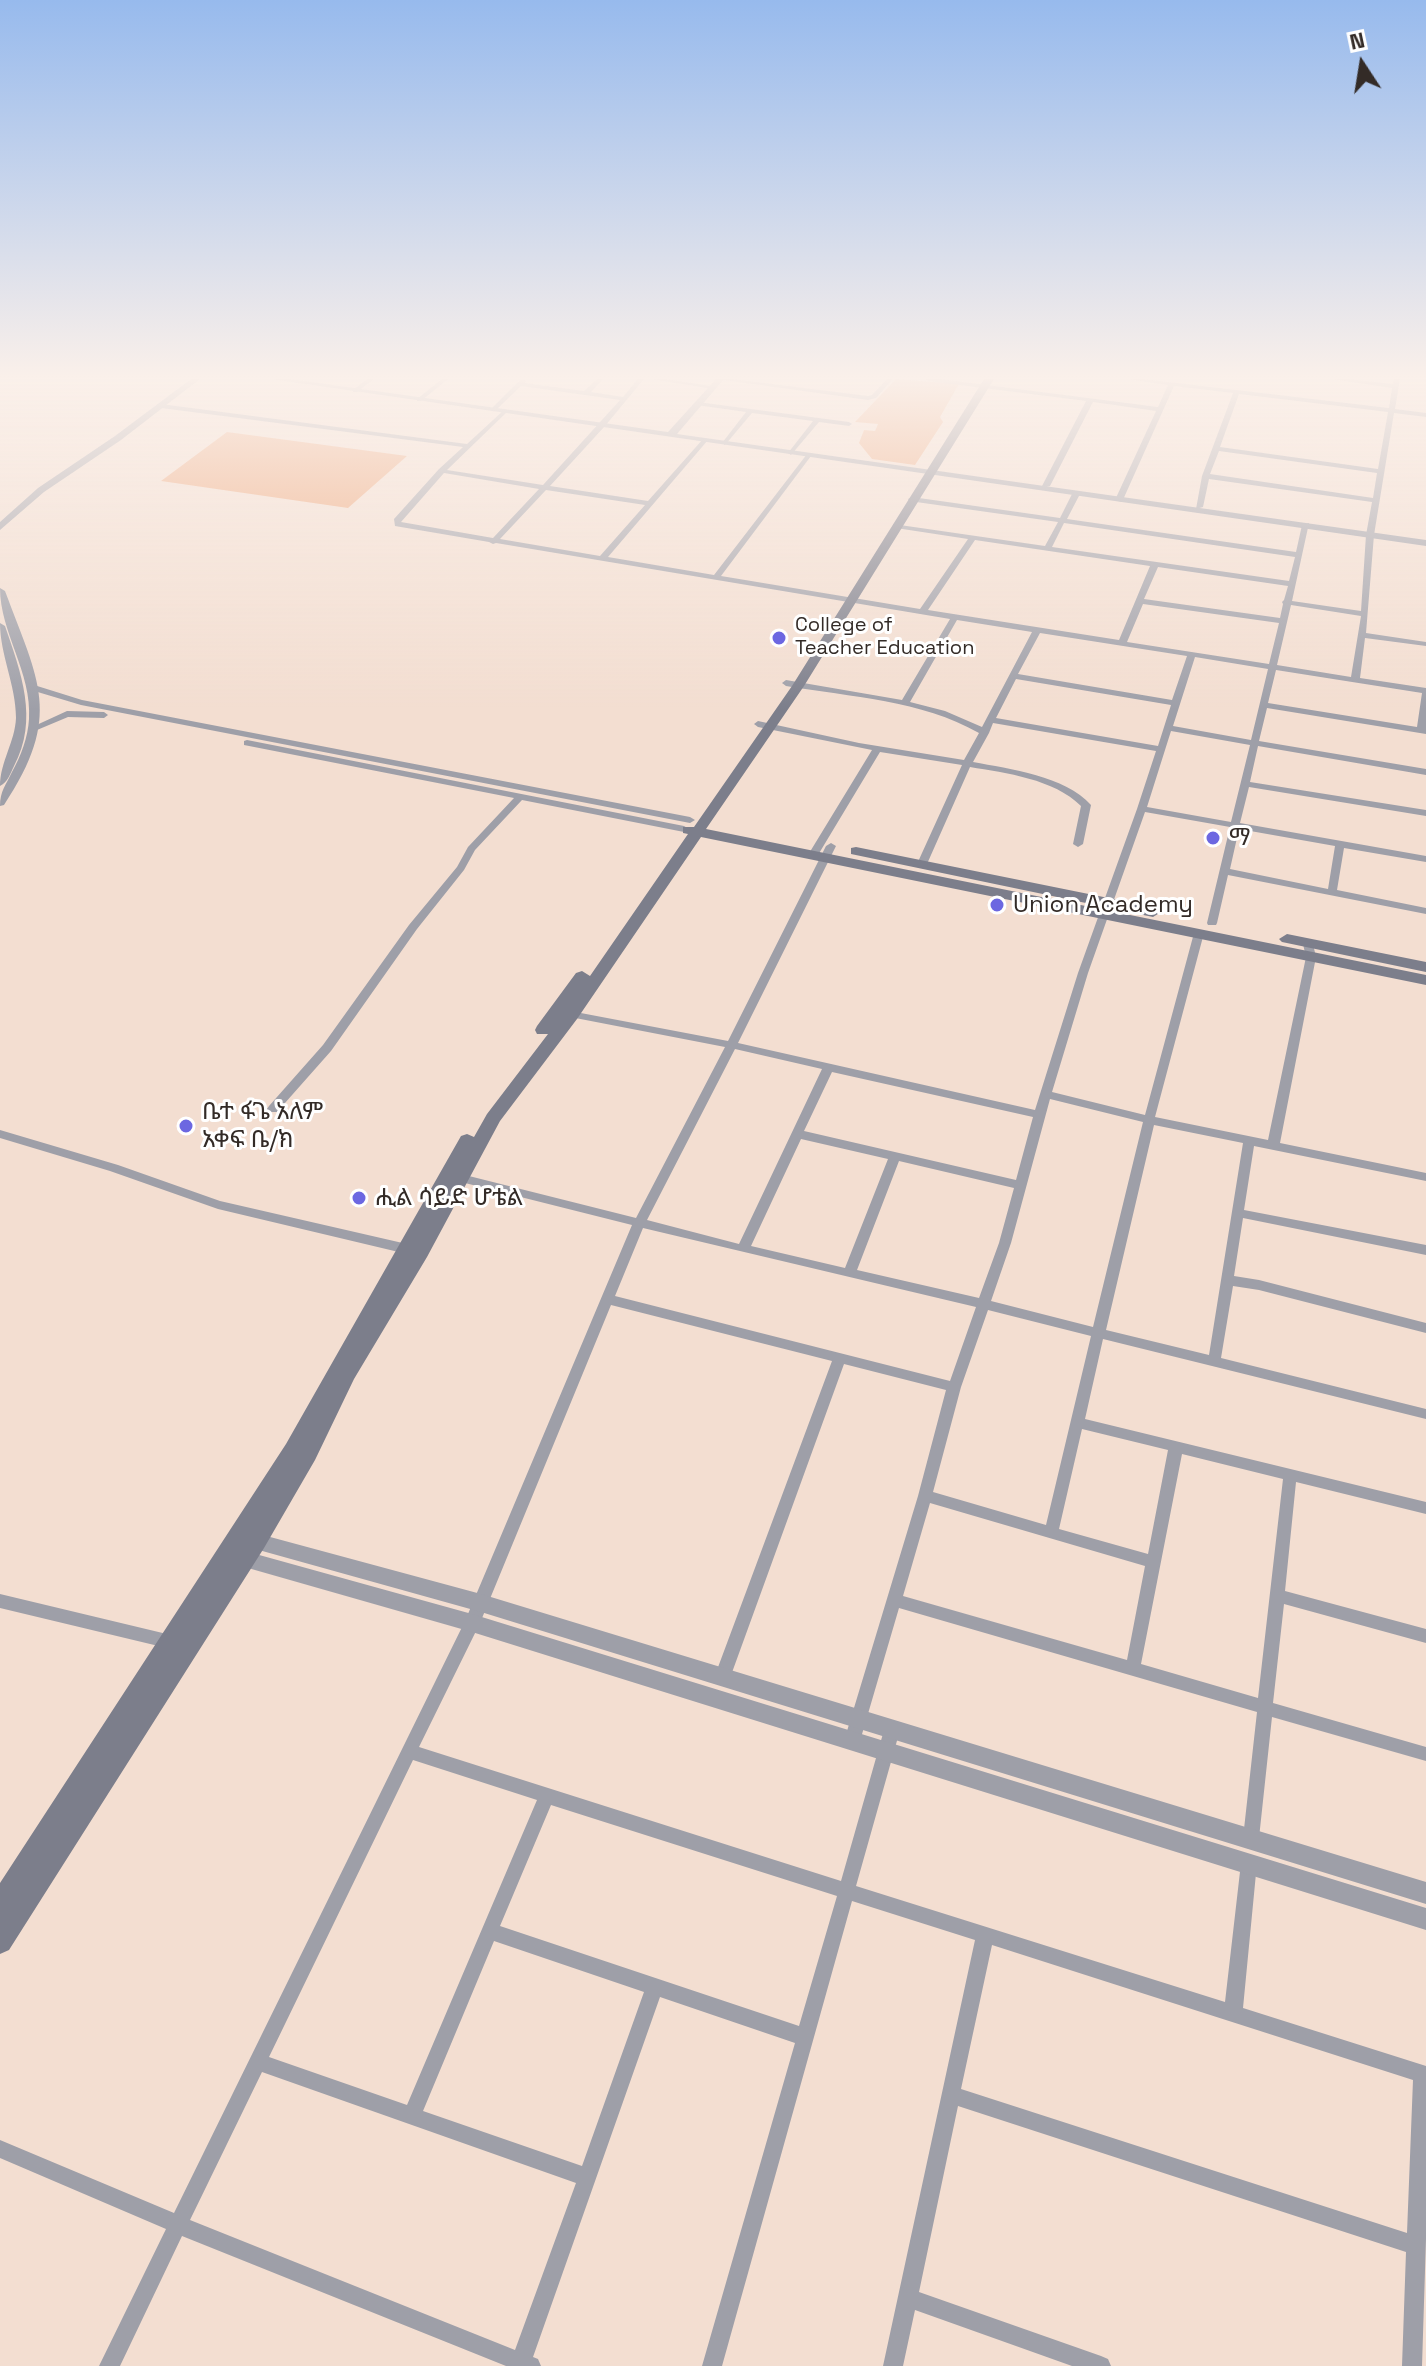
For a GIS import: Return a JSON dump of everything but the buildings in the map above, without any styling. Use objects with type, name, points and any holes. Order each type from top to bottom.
[{"type":"main road","points":[[846,600],[912,489]]},
{"type":"main road","points":[[0,1906],[171,1642],[308,1454],[346,1376],[499,1108],[764,726],[896,526],[916,489]]},
{"type":"main road","points":[[694,826],[1206,928],[1426,980]]},
{"type":"main road","points":[[822,851],[922,864],[1105,908]]},
{"type":"main road","points":[[1309,950],[1426,967]]},
{"type":"main road","points":[[0,1941],[242,1548],[332,1372],[407,1249],[480,1116],[564,1013]]},
{"type":"street","points":[[0,514],[34,489]]},
{"type":"street","points":[[0,527],[42,489]]},
{"type":"street","points":[[425,489],[396,522],[401,526],[1426,692],[1424,731],[1264,705]]},
{"type":"street","points":[[493,542],[541,489]]},
{"type":"street","points":[[558,489],[650,504]]},
{"type":"street","points":[[602,559],[663,489]]},
{"type":"street","points":[[716,578],[783,489]]},
{"type":"street","points":[[1047,489],[1199,507],[1426,541]]},
{"type":"street","points":[[1067,489],[1371,533]]},
{"type":"street","points":[[1120,498],[1124,489]]},
{"type":"street","points":[[1199,507],[1203,489]]},
{"type":"street","points":[[1298,489],[1377,501]]},
{"type":"street","points":[[1355,680],[1365,614],[1371,533],[1379,489]]},
{"type":"street","points":[[1048,548],[1076,494]]},
{"type":"street","points":[[912,499],[1298,555]]},
{"type":"street","points":[[1051,1532],[1149,1120],[1224,871],[1306,525]]},
{"type":"street","points":[[896,526],[1291,584]]},
{"type":"street","points":[[923,611],[973,537]]},
{"type":"street","points":[[1122,644],[1155,564]]},
{"type":"street","points":[[0,591],[34,688],[38,712],[22,766],[0,802]]},
{"type":"street","points":[[1140,601],[1282,621]]},
{"type":"street","points":[[1286,602],[1365,614]]},
{"type":"street","points":[[904,704],[955,617]]},
{"type":"street","points":[[0,626],[23,701],[22,729],[15,753],[0,782]]},
{"type":"street","points":[[922,864],[967,764],[993,720],[1037,630]]},
{"type":"street","points":[[1362,635],[1426,644]]},
{"type":"street","points":[[855,1730],[954,1387],[1005,1243],[1039,1115],[1191,655]]},
{"type":"street","points":[[1014,676],[1175,703]]},
{"type":"street","points":[[792,684],[953,716],[985,733]]},
{"type":"street","points":[[34,688],[150,720],[521,796],[694,826]]},
{"type":"street","points":[[34,728],[56,717],[78,712],[150,720],[694,826]]},
{"type":"street","points":[[993,720],[1161,749]]},
{"type":"street","points":[[764,726],[1013,772],[1080,796],[1086,813],[1078,844]]},
{"type":"street","points":[[1167,728],[1426,772]]},
{"type":"street","points":[[109,2366],[476,1613],[640,1221],[731,1045],[822,851],[877,749]]},
{"type":"street","points":[[1246,784],[1426,813]]},
{"type":"street","points":[[273,1109],[327,1048],[413,927],[461,868],[471,849],[521,796]]},
{"type":"street","points":[[1142,809],[1426,859]]},
{"type":"street","points":[[1332,892],[1340,844]]},
{"type":"street","points":[[1224,871],[1426,911]]},
{"type":"street","points":[[1273,1146],[1309,950]]},
{"type":"street","points":[[564,1013],[731,1045],[1039,1115]]},
{"type":"street","points":[[743,1249],[828,1068]]},
{"type":"street","points":[[1046,1094],[1149,1120],[1426,1177]]},
{"type":"street","points":[[0,1134],[114,1168],[218,1205],[407,1249]]},
{"type":"street","points":[[798,1134],[1019,1185]]},
{"type":"street","points":[[1214,1363],[1249,1141]]},
{"type":"street","points":[[849,1274],[895,1156]]},
{"type":"street","points":[[461,1178],[1426,1414]]},
{"type":"street","points":[[1238,1213],[1426,1250]]},
{"type":"street","points":[[1227,1280],[1259,1285],[1426,1328]]},
{"type":"street","points":[[607,1299],[954,1387]]},
{"type":"street","points":[[722,1678],[839,1359]]},
{"type":"street","points":[[1076,1422],[1426,1508]]},
{"type":"street","points":[[1133,1668],[1176,1447]]},
{"type":"street","points":[[1251,1838],[1290,1475]]},
{"type":"street","points":[[925,1496],[1152,1562]]},
{"type":"street","points":[[242,1548],[722,1678],[855,1730]]},
{"type":"street","points":[[1279,1596],[1426,1636]]},
{"type":"street","points":[[895,1600],[1426,1754]]},
{"type":"street","points":[[0,1601],[171,1642]]},
{"type":"street","points":[[476,1613],[855,1730],[1251,1838],[1426,1893]]},
{"type":"street","points":[[889,1740],[1249,1863],[1426,1919]]},
{"type":"street","points":[[712,2366],[889,1740]]},
{"type":"street","points":[[410,1752],[1424,2075],[1412,2366]]},
{"type":"street","points":[[412,2114],[547,1796]]},
{"type":"street","points":[[1233,2014],[1249,1863]]},
{"type":"street","points":[[489,1931],[804,2037]]},
{"type":"street","points":[[893,2366],[985,1936]]},
{"type":"street","points":[[0,2149],[178,2225],[526,2364],[586,2177],[655,1987]]},
{"type":"street","points":[[258,2062],[586,2177]]},
{"type":"street","points":[[953,2095],[1416,2246]]},
{"type":"street","points":[[908,2298],[1101,2366]]},
{"type":"shaded area","points":[[219,489],[369,489],[348,508]]},
{"type":"place","name":"College of Teacher Education","points":[[779,638]]},
{"type":"place","name":"ማ","points":[[1213,838]]},
{"type":"place","name":"Union Academy","points":[[997,905]]},
{"type":"place","name":"ቤተ ፋጌ አለም አቀፍ ቤ/ክ","points":[[186,1126]]},
{"type":"place","name":"ሒል ሳይድ ሆቴል","points":[[359,1198]]}]
